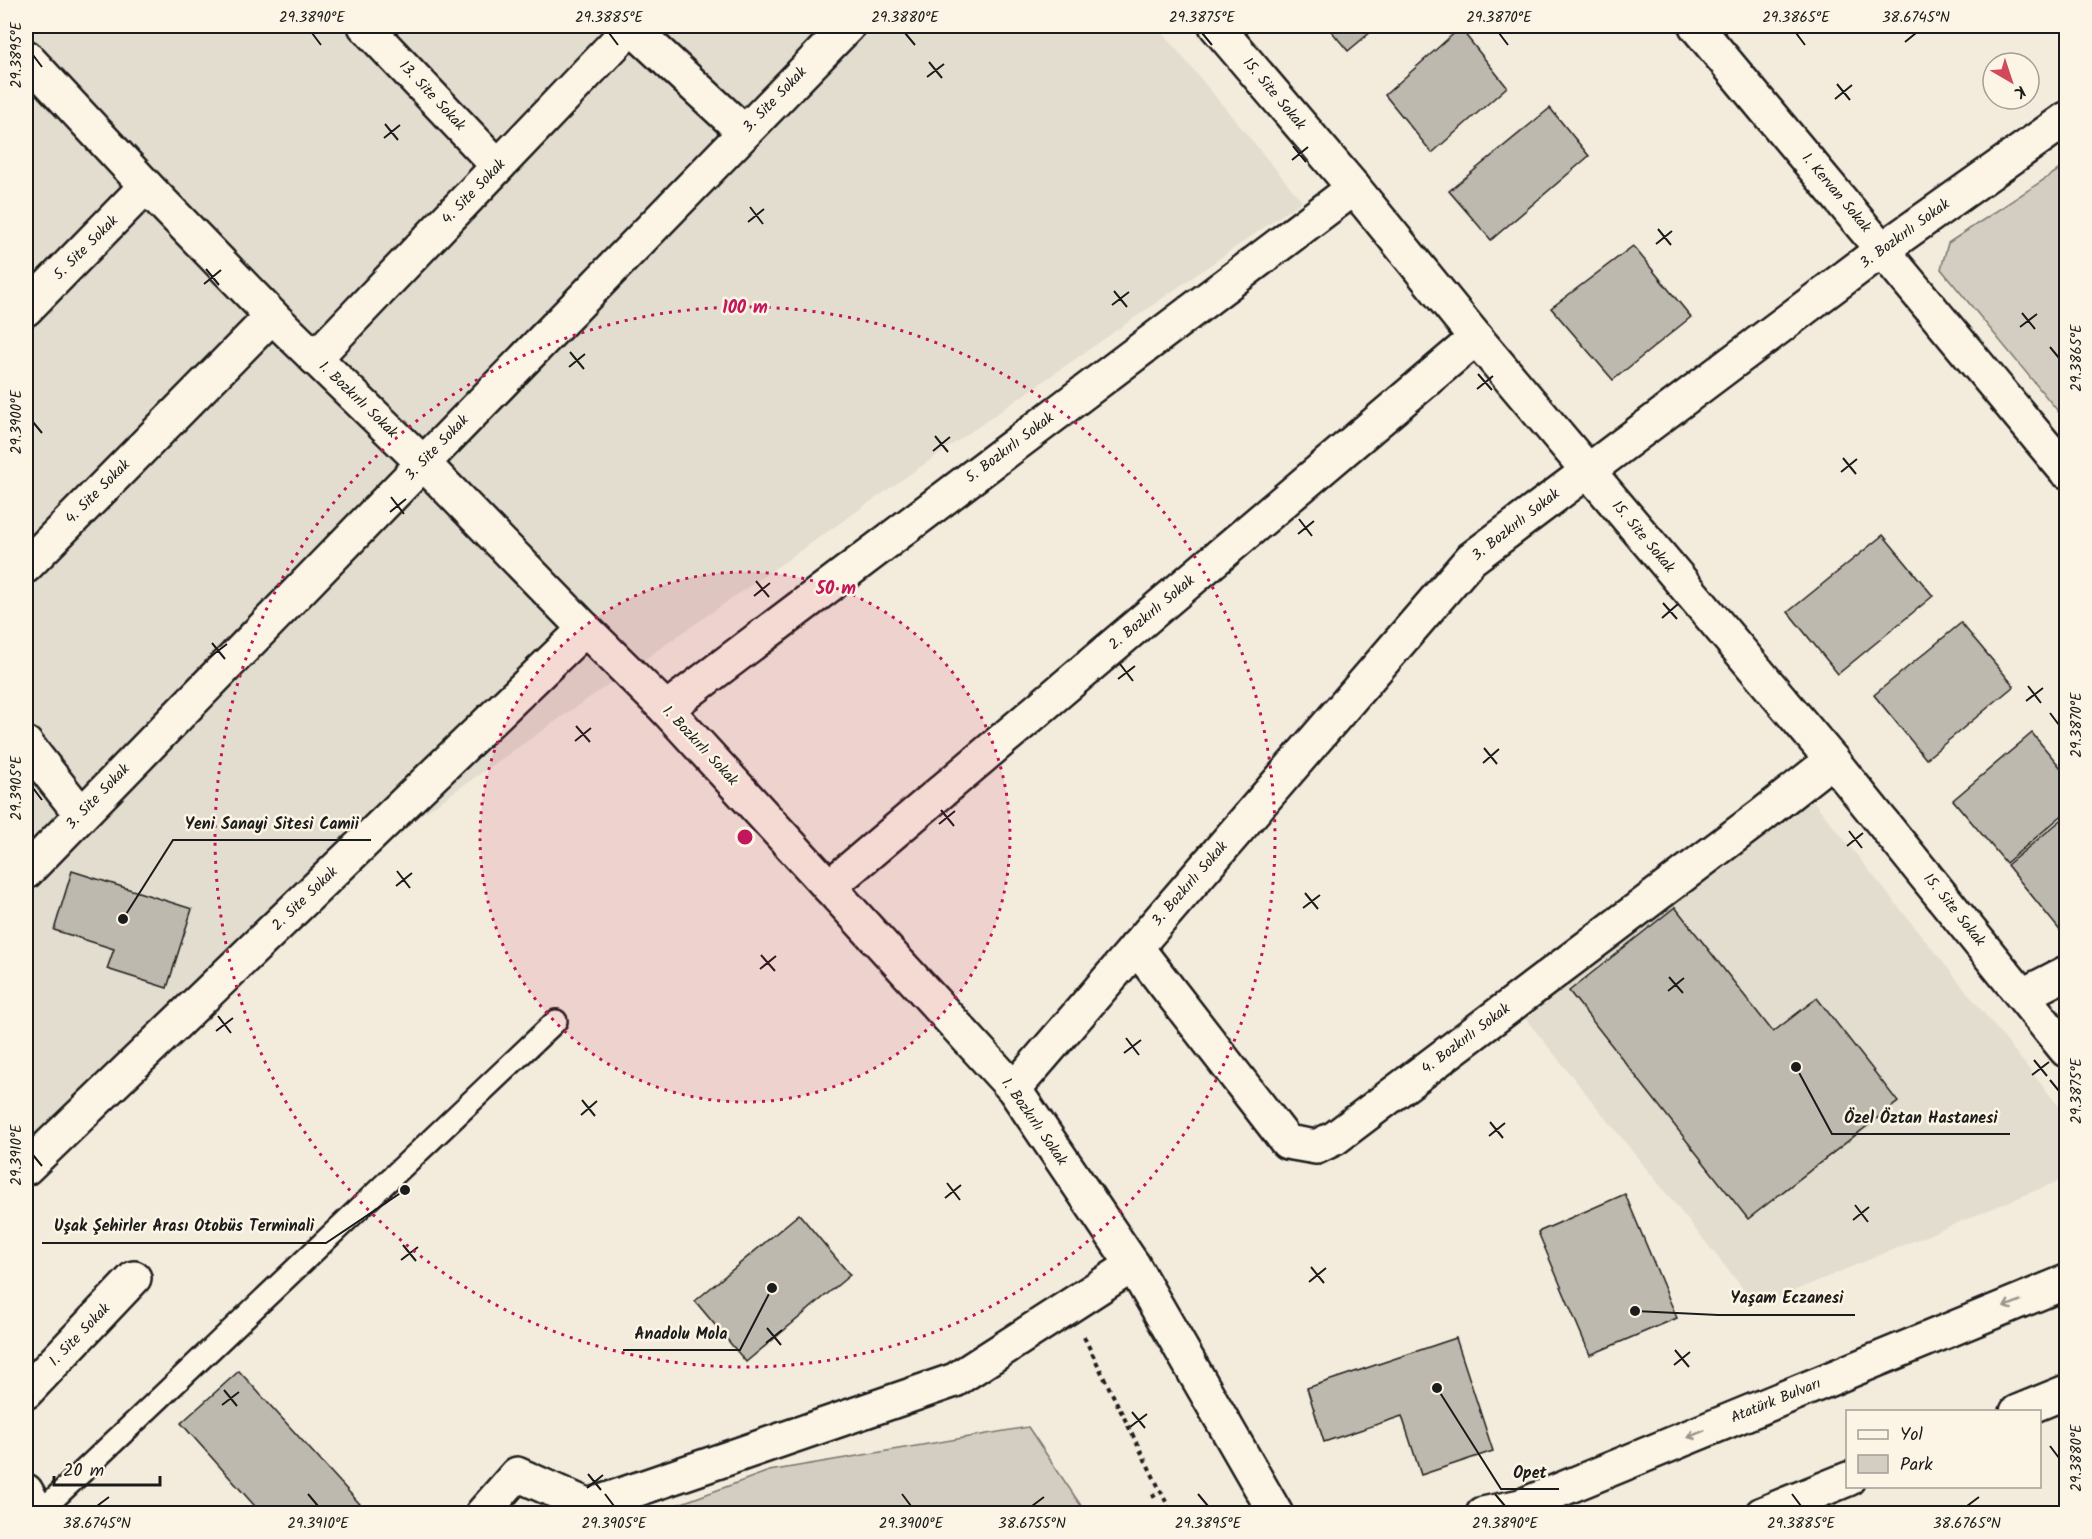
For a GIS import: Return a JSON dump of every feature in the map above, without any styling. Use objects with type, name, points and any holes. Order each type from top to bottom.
[{"type":"main road","name":"13. Site Sokak","points":[[365,26],[498,166]]},
{"type":"main road","name":"4. Site Sokak","points":[[315,358],[632,26]]},
{"type":"main road","points":[[632,26],[744,132]]},
{"type":"main road","name":"3. Site Sokak","points":[[26,872],[848,26]]},
{"type":"main road","name":"15. Site Sokak","points":[[1216,26],[1354,188],[1587,471],[1832,760],[2067,1050]]},
{"type":"main road","name":"1. Kervan Sokak","points":[[1696,26],[2067,471]]},
{"type":"main road","name":"1. Bozkırlı Sokak","points":[[26,57],[146,186],[272,316],[423,463],[666,709],[1014,1089],[1133,1265],[1276,1514]]},
{"type":"main road","name":"3. Bozkırlı Sokak","points":[[1014,1089],[1471,559],[1882,249],[2067,119]]},
{"type":"main road","name":"5. Site Sokak","points":[[26,309],[146,186]]},
{"type":"main road","name":"5. Bozkırlı Sokak","points":[[666,709],[1354,188]]},
{"type":"main road","name":"4. Site Sokak","points":[[26,566],[272,316]]},
{"type":"main road","name":"2. Bozkırlı Sokak","points":[[829,887],[1476,338]]},
{"type":"main road","name":"2. Site Sokak","points":[[26,1168],[585,629]]},
{"type":"main road","points":[[26,744],[81,814]]},
{"type":"main road","name":"4. Bozkırlı Sokak","points":[[1136,947],[1287,1142],[1316,1147],[1335,1138],[1832,760]]},
{"type":"main road","points":[[2023,994],[2067,973]]},
{"type":"main road","points":[[482,1514],[517,1474],[589,1506],[956,1380],[1133,1265]]},
{"type":"main road","name":"1. Site Sokak","points":[[26,1392],[134,1278]]},
{"type":"main road","name":"Atatürk Bulvarı","points":[[1483,1514],[1521,1506],[2067,1281]]},
{"type":"main road","points":[[2025,1410],[2063,1400]]},
{"type":"main road","points":[[1762,1513],[1846,1480]]},
{"type":"main road","points":[[26,1491],[39,1513]]},
{"type":"lane","points":[[39,1513],[556,1021]]},
{"type":"path","points":[[1069,1306],[1172,1514]]},
{"type":"path","points":[[1152,1497],[1161,1492]]},
{"type":"shaded area","points":[[26,26],[1157,26],[1302,201],[223,953],[26,1143]]},
{"type":"shaded area","points":[[1806,792],[2066,1115],[2066,1178],[1757,1306],[1525,1018]]},
{"type":"green space","points":[[2066,165],[2066,421],[1941,269],[1948,243]]},
{"type":"green space","points":[[1028,1427],[1086,1513],[655,1513],[769,1471]]},
{"type":"building","points":[[1327,26],[1378,26],[1348,51]]},
{"type":"building","points":[[1460,28],[1507,87],[1432,153],[1385,95]]},
{"type":"building","points":[[1550,108],[1589,156],[1491,240],[1449,191]]},
{"type":"building","points":[[1633,246],[1691,317],[1613,380],[1551,308]]},
{"type":"building","points":[[1883,535],[1933,596],[1838,674],[1788,612]]},
{"type":"building","points":[[1961,623],[2014,686],[1926,759],[1874,695]]},
{"type":"building","points":[[2032,733],[2066,774],[2066,812],[2006,863],[1953,800]]},
{"type":"building","points":[[2066,816],[2066,938],[2007,865]]},
{"type":"building","points":[[72,871],[192,909],[167,988],[107,969],[114,949],[54,930]]},
{"type":"building","points":[[1675,907],[1773,1032],[1817,998],[1898,1102],[1748,1219],[1569,991]]},
{"type":"building","points":[[1625,1194],[1677,1318],[1590,1355],[1538,1232]]},
{"type":"building","points":[[799,1214],[850,1275],[746,1362],[695,1301]]},
{"type":"building","points":[[1456,1338],[1493,1451],[1421,1475],[1402,1416],[1324,1442],[1307,1388]]},
{"type":"building","points":[[239,1371],[369,1514],[262,1514],[181,1423]]},
{"type":"place","name":"Yeni Sanayi Sitesi Camii","points":[[123,919]]},
{"type":"place","name":"Özel Öztan Hastanesi","points":[[1796,1067]]},
{"type":"place","name":"Uşak Şehirler Arası Otobüs Terminali","points":[[405,1190]]},
{"type":"place","name":"Anadolu Mola","points":[[772,1288]]},
{"type":"place","name":"Yaşam Eczanesi","points":[[1635,1311]]},
{"type":"place","name":"Opet","points":[[1437,1388]]}]
